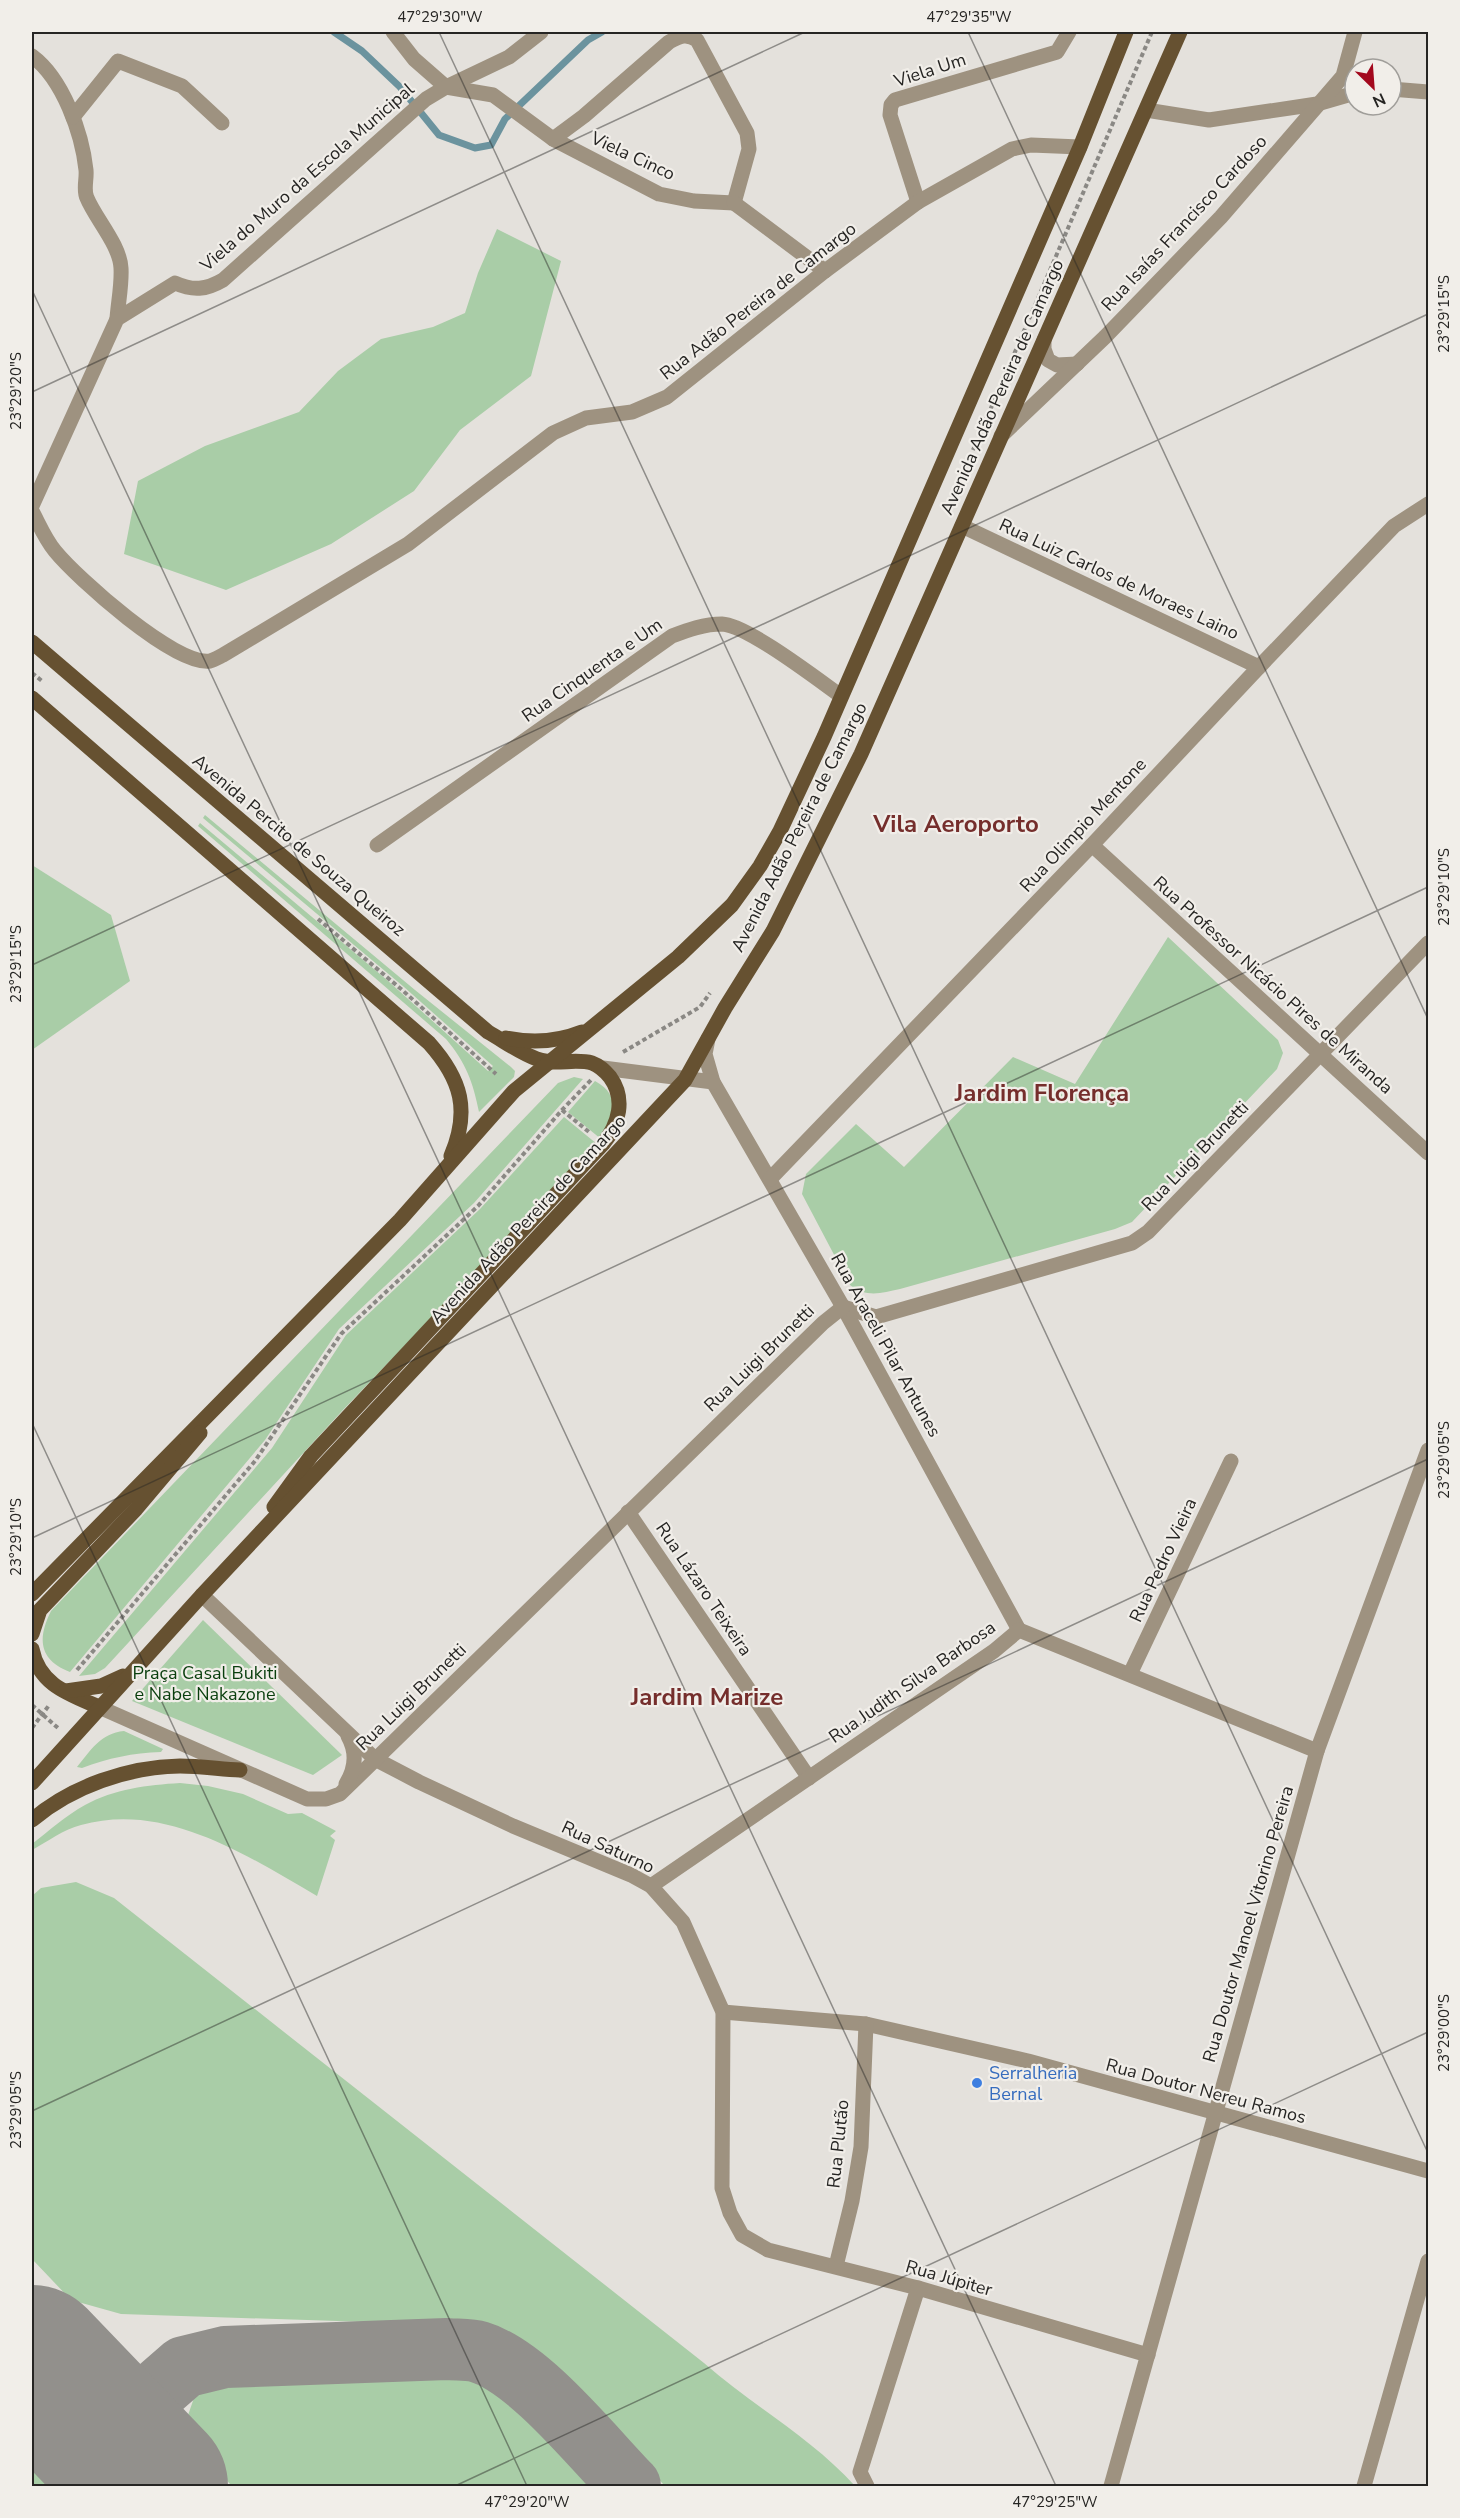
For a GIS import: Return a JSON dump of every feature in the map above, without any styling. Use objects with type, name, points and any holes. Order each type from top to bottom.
[{"type":"main road","name":"Avenida Adão Pereira de Camargo","points":[[32,1593],[445,1172],[514,1091],[678,957],[732,905],[760,866],[780,831],[841,696],[1080,147],[1126,32]]},
{"type":"main road","name":"Avenida Adão Pereira de Camargo","points":[[32,1783],[70,1738],[202,1594],[685,1080],[773,932],[827,826],[861,754],[1180,32]]},
{"type":"main road","name":"Avenida Percito de Souza Queiroz","points":[[32,642],[496,1036],[526,1054],[550,1063]]},
{"type":"main road","points":[[32,698],[420,1035],[445,1062],[456,1082],[462,1110],[460,1136],[445,1172]]},
{"type":"main road","points":[[496,1036],[542,1042],[571,1037],[590,1029]]},
{"type":"main road","points":[[241,1553],[311,1456],[613,1131],[619,1114],[618,1092],[603,1068],[586,1062],[550,1063]]},
{"type":"main road","points":[[32,1634],[40,1610],[185,1454],[230,1392]]},
{"type":"main road","points":[[32,1649],[34,1660],[45,1678],[60,1690],[99,1707]]},
{"type":"main road","points":[[60,1690],[101,1686],[115,1681],[138,1665]]},
{"type":"main road","points":[[32,1820],[81,1789],[148,1768],[182,1766],[240,1770]]},
{"type":"street","points":[[393,32],[414,59],[446,87]]},
{"type":"street","name":"Viela do Muro da Escola Municipal","points":[[117,319],[175,283],[189,289],[208,289],[223,280],[426,99],[509,57],[541,32]]},
{"type":"street","name":"Viela Um","points":[[918,202],[890,115],[891,105],[895,100],[1057,52],[1069,32]]},
{"type":"street","name":"Rua Isaías Francisco Cardoso","points":[[999,438],[1077,364],[1221,217],[1343,76],[1355,32]]},
{"type":"street","points":[[553,139],[584,116],[669,42],[683,35],[697,40],[747,133],[749,149],[734,203],[825,271]]},
{"type":"street","points":[[32,56],[41,63],[66,101],[78,128],[87,172],[85,196],[107,232],[121,266],[117,319],[32,506]]},
{"type":"street","points":[[73,117],[118,61],[182,86],[222,123]]},
{"type":"street","name":"Viela Cinco","points":[[446,87],[493,95],[553,139],[659,194],[694,201],[734,203]]},
{"type":"street","points":[[1403,90],[1428,92]]},
{"type":"street","points":[[1146,110],[1209,120],[1317,104],[1343,96]]},
{"type":"street","name":"Rua Adão Pereira de Camargo","points":[[32,511],[53,548],[95,593],[164,643],[186,655],[209,661],[223,655],[408,544],[552,433],[586,418],[632,412],[667,397],[825,271],[918,202],[1012,149],[1031,145],[1080,147]]},
{"type":"street","points":[[1044,340],[1048,360],[1057,365],[1077,364]]},
{"type":"street","name":"Rua Olimpio Mentone","points":[[770,1179],[1092,845],[1258,667],[1394,526],[1428,504]]},
{"type":"street","name":"Rua Luiz Carlos de Moraes Laino","points":[[962,526],[1258,667]]},
{"type":"street","name":"Rua Cinquenta e Um","points":[[377,845],[672,636],[697,627],[724,624],[749,634],[841,696]]},
{"type":"street","name":"Rua Professor Nicácio Pires de Miranda","points":[[1092,845],[1428,1153]]},
{"type":"street","name":"Rua Luigi Brunetti","points":[[340,1794],[823,1323],[843,1307],[876,1317],[1132,1243],[1148,1232],[1428,943]]},
{"type":"street","name":"Rua Araceli Pilar Antunes","points":[[708,1038],[705,1054],[713,1082],[843,1307],[1019,1630]]},
{"type":"street","points":[[603,1068],[713,1082]]},
{"type":"street","name":"Rua Doutor Manoel Vitorino Pereira","points":[[1111,2487],[1317,1751],[1428,1450]]},
{"type":"street","name":"Rua Pedro Vieira","points":[[1130,1674],[1231,1461]]},
{"type":"street","name":"Rua Lázaro Teixeira","points":[[628,1512],[808,1778]]},
{"type":"street","points":[[202,1594],[375,1759]]},
{"type":"street","name":"Rua Judith Silva Barbosa","points":[[651,1886],[994,1651],[1019,1630],[1317,1751]]},
{"type":"street","points":[[99,1707],[307,1799],[326,1798],[340,1794],[354,1768],[355,1754],[345,1730]]},
{"type":"street","name":"Rua Saturno","points":[[375,1759],[471,1806],[631,1875],[651,1886],[683,1922],[723,2012],[722,2188],[730,2212],[742,2235]]},
{"type":"street","name":"Rua Doutor Nereu Ramos","points":[[723,2012],[866,2024],[1028,2061],[1428,2171]]},
{"type":"street","name":"Rua Plutão","points":[[836,2266],[852,2201],[861,2147],[866,2024]]},
{"type":"street","name":"Rua Júpiter","points":[[742,2235],[768,2250],[918,2288],[1148,2355]]},
{"type":"street","points":[[1364,2487],[1428,2261]]},
{"type":"street","points":[[867,2487],[860,2472],[918,2288]]},
{"type":"path","points":[[32,1728],[60,1690],[255,1461],[341,1334],[478,1206],[562,1110],[603,1068]]},
{"type":"path","points":[[32,1705],[70,1738]]},
{"type":"green space","points":[[497,229],[561,261],[531,376],[460,430],[414,491],[331,544],[226,590],[124,554],[138,481],[205,446],[299,412],[338,371],[381,339],[433,327],[465,313],[478,273]]},
{"type":"green space","points":[[205,815],[511,1067],[515,1071],[514,1077],[479,1112],[468,1073],[446,1039],[198,826],[200,823],[387,980],[488,1071],[493,1066],[404,987],[203,818]]},
{"type":"green space","points":[[32,865],[111,915],[130,981],[32,1050]]},
{"type":"green space","points":[[1168,937],[1278,1040],[1283,1053],[1277,1069],[1132,1222],[1115,1229],[900,1289],[868,1293],[850,1285],[802,1194],[806,1174],[856,1124],[904,1167],[1013,1057],[1075,1084]]},
{"type":"green space","points":[[574,1077],[583,1079],[474,1203],[339,1329],[265,1440],[70,1672],[52,1661],[44,1648],[43,1639],[51,1611],[558,1083]]},
{"type":"green space","points":[[595,1081],[609,1093],[613,1108],[601,1139],[568,1112]]},
{"type":"green space","points":[[564,1117],[597,1144],[342,1411],[105,1668],[95,1674],[79,1676],[272,1448],[346,1335],[480,1209]]},
{"type":"green space","name":"Praça Casal Bukiti e Nabe Nakazone","points":[[203,1620],[342,1755],[313,1775],[132,1701]]},
{"type":"green space","points":[[124,1731],[163,1749],[161,1752],[131,1755],[82,1768],[77,1767],[102,1739]]},
{"type":"green space","points":[[180,1783],[208,1786],[243,1794],[288,1814],[302,1813],[336,1831],[330,1836],[335,1840],[317,1896],[263,1865],[205,1836],[174,1826],[144,1820],[112,1820],[81,1825],[32,1850],[32,1844],[57,1824],[96,1800],[131,1789]]},
{"type":"green space","points":[[76,1882],[114,1898],[723,2379],[801,2437],[855,2486],[665,2486],[547,2363],[511,2336],[459,2325],[121,2314],[71,2300],[32,2259],[32,1896],[41,1888]]},
{"type":"green space","points":[[234,2370],[463,2374],[491,2381],[514,2401],[596,2486],[232,2486],[194,2447],[186,2421],[195,2395],[211,2376]]},
{"type":"green space","points":[[32,2429],[64,2453],[97,2486],[32,2486]]},
{"type":"waterway","points":[[334,32],[362,51],[400,87],[439,135],[475,148],[491,145],[505,119],[588,40],[602,32]]},
{"type":"taxiway","points":[[152,2486],[140,2439],[153,2394],[184,2367],[225,2357],[447,2349],[479,2352],[518,2374],[559,2410],[630,2486]]},
{"type":"taxiway","points":[[32,2391],[76,2407]]},
{"type":"runway","points":[[32,2361],[152,2486]]},
{"type":"place","name":"Serralheria Bernal","points":[[977,2083]]},
{"type":"district","name":"Vila Aeroporto","points":[[956,824]]},
{"type":"district","name":"Jardim Florença","points":[[1042,1093]]},
{"type":"district","name":"Jardim Marize","points":[[707,1697]]}]
